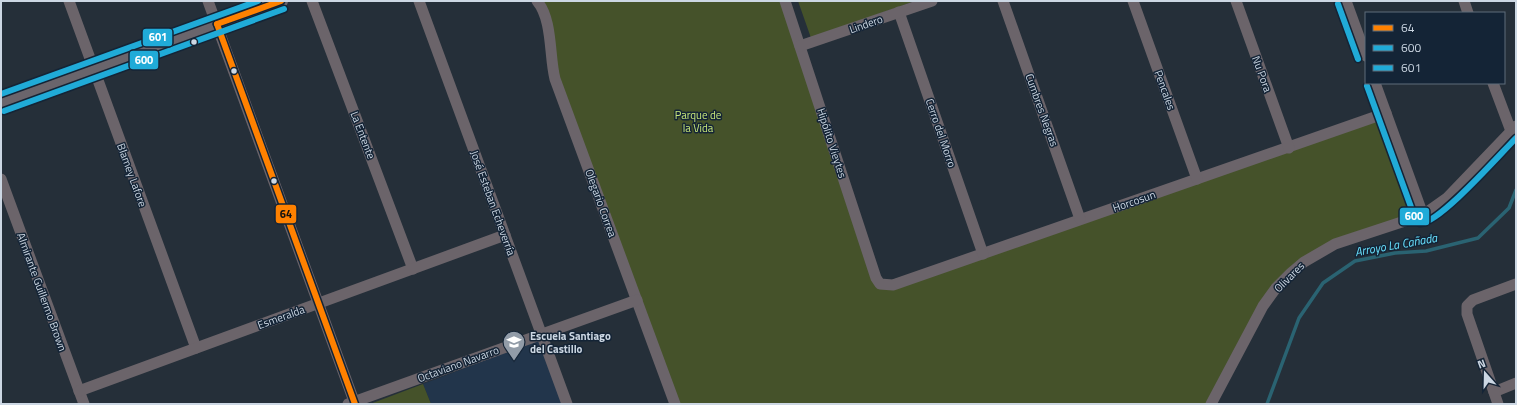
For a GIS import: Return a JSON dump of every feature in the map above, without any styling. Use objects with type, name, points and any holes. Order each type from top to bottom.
[{"type":"main road","points":[[1,103],[281,1]]},
{"type":"street","name":"Blamey Lafore","points":[[69,1],[196,348]]},
{"type":"street","points":[[208,1],[318,304],[352,403]]},
{"type":"street","name":"La Entente","points":[[312,1],[413,269]]},
{"type":"street","name":"José Esteban Echeverría","points":[[419,1],[568,404]]},
{"type":"street","name":"Olegario Correa","points":[[537,1],[544,13],[547,24],[552,69],[555,80],[675,404]]},
{"type":"street","name":"Hipólito Vieytes","points":[[785,1],[876,278],[880,284]]},
{"type":"street","name":"Lindero","points":[[800,46],[932,1]]},
{"type":"street","name":"Cumbres Negras","points":[[1003,1],[1080,220]]},
{"type":"street","name":"Pencales","points":[[1133,1],[1197,179]]},
{"type":"street","name":"Nu Pora","points":[[1236,1],[1289,148]]},
{"type":"street","points":[[1346,1],[1365,53]]},
{"type":"street","points":[[1464,1],[1468,12]]},
{"type":"street","name":"Cerro del Morro","points":[[899,12],[983,254]]},
{"type":"street","points":[[1376,84],[1424,215]]},
{"type":"street","points":[[1493,84],[1513,128]]},
{"type":"street","name":"Horcosun","points":[[880,284],[893,285],[1386,113]]},
{"type":"street","name":"Olivares","points":[[1211,404],[1263,306],[1276,288],[1291,273],[1304,262],[1335,244],[1424,215],[1447,198],[1513,128]]},
{"type":"street","name":"Almirante Guillermo Brown","points":[[1,180],[6,207],[84,404]]},
{"type":"street","name":"Esmeralda","points":[[79,391],[505,235]]},
{"type":"street","points":[[1498,404],[1467,314],[1468,306],[1474,300],[1516,284]]},
{"type":"street","name":"Octaviano Navarro","points":[[352,403],[542,333],[637,300]]},
{"type":"street","points":[[1494,392],[1516,383]]},
{"type":"shaded area","name":"Escuela Santiago del Castillo","points":[[539,340],[562,404],[431,404],[423,384]]},
{"type":"green space","name":"Parque de la Vida","points":[[537,1],[785,1],[880,284],[1386,113],[1423,215],[1335,244],[1276,288],[1211,404],[675,404],[555,79]]},
{"type":"green space","points":[[798,1],[915,1],[811,38]]},
{"type":"green space","points":[[423,384],[431,404],[370,404]]},
{"type":"waterway","name":"Arroyo La Cañada","points":[[1267,404],[1299,318],[1323,283],[1355,261],[1395,253],[1426,251],[1478,238],[1509,208],[1516,190]]},
{"type":"transit line","name":"601","points":[[1,94],[258,1]]},
{"type":"transit line","name":"64","points":[[217,24],[281,1]]},
{"type":"transit line","name":"600","points":[[1338,4],[1358,59]]},
{"type":"transit line","name":"600","points":[[4,111],[284,9]]},
{"type":"transit line","name":"64","points":[[217,24],[355,404]]},
{"type":"transit line","name":"600","points":[[1367,86],[1415,218],[1420,223],[1429,221],[1454,201],[1516,138]]},
{"type":"place","name":"Escuela Santiago del Castillo","points":[[514,362]]}]
